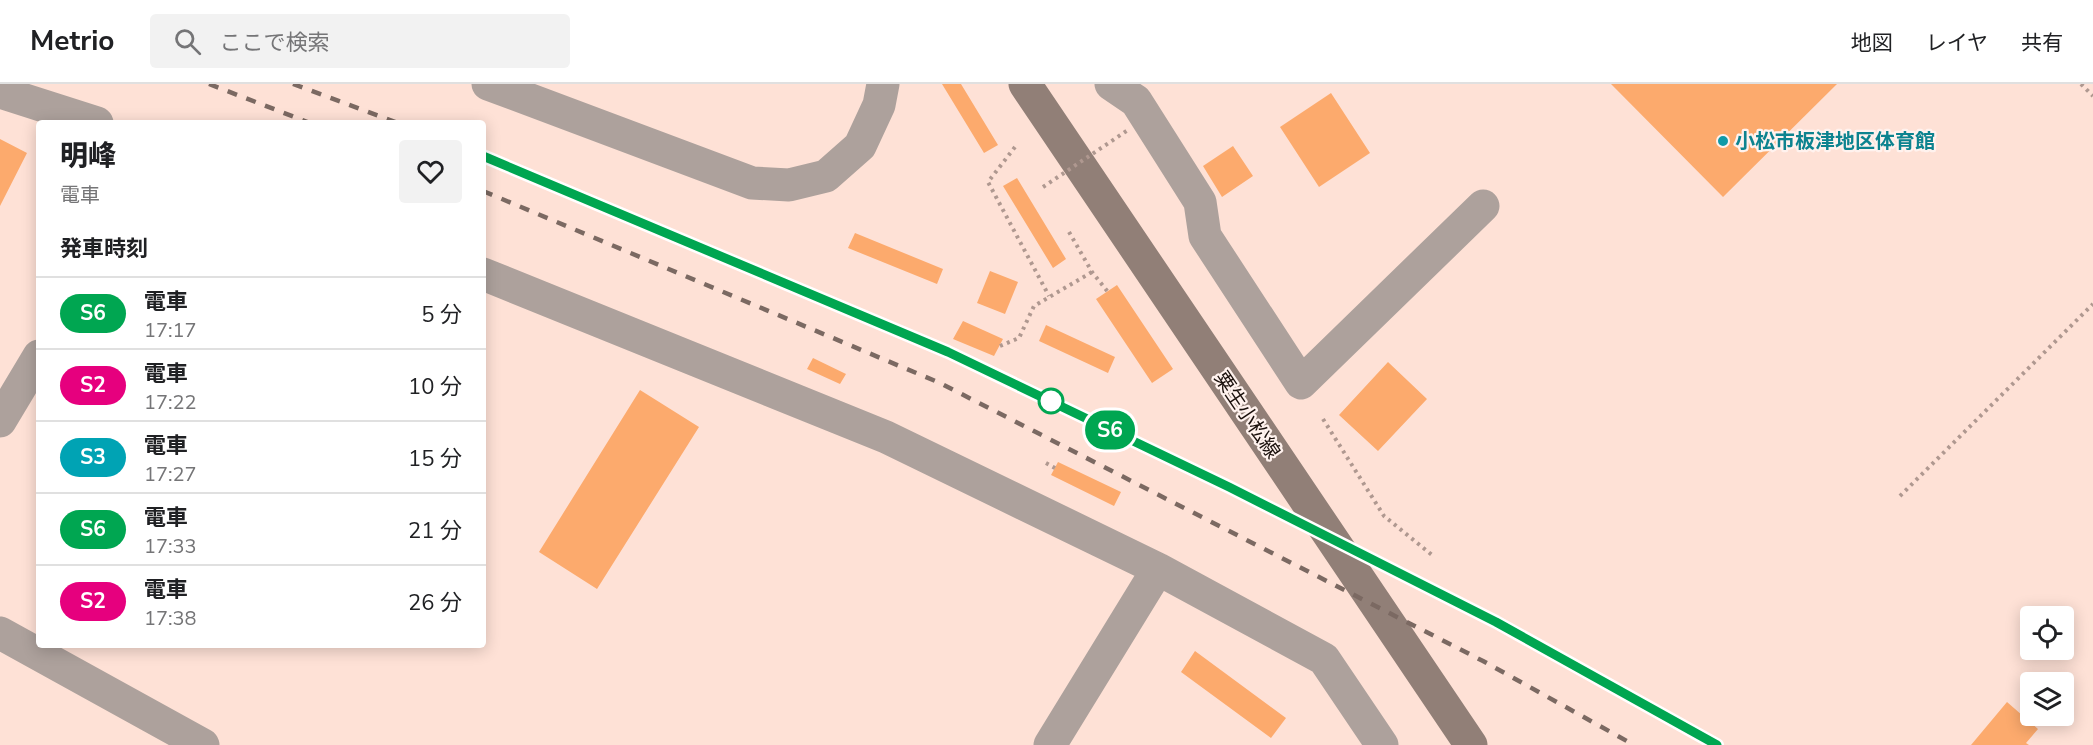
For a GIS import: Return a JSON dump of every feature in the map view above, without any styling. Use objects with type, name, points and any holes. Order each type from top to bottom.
[{"type":"main road","name":"粟生小松線","points":[[1025,84],[1471,745]]},
{"type":"street","points":[[488,84],[752,183],[789,185],[826,176],[860,146],[879,105],[883,84]]},
{"type":"street","points":[[1111,84],[1136,101],[1165,146],[1200,202],[1205,236],[1301,383],[1484,206]]},
{"type":"street","points":[[0,92],[88,120]]},
{"type":"street","points":[[486,275],[886,437],[1158,569],[1324,659],[1382,745]]},
{"type":"street","points":[[0,421],[36,361]]},
{"type":"street","points":[[1050,745],[1158,569]]},
{"type":"street","points":[[0,633],[203,745]]},
{"type":"path","points":[[2081,84],[2093,96]]},
{"type":"path","points":[[1043,187],[1128,130]]},
{"type":"path","points":[[1017,144],[988,182],[1049,296]]},
{"type":"path","points":[[1086,260],[1092,272],[1108,292]]},
{"type":"path","points":[[1000,346],[1019,338],[1034,306],[1092,272]]},
{"type":"path","points":[[1900,496],[2093,304]]},
{"type":"path","points":[[1301,383],[1384,516],[1432,555]]},
{"type":"path","points":[[1046,463],[1055,468]]},
{"type":"building","points":[[942,84],[961,84],[998,145],[984,153]]},
{"type":"building","name":"小松市板津地区体育館","points":[[1611,84],[1837,84],[1723,197]]},
{"type":"building","points":[[1331,93],[1370,153],[1319,187],[1280,127]]},
{"type":"building","points":[[0,139],[27,153],[0,206]]},
{"type":"building","points":[[1233,146],[1253,176],[1222,197],[1203,166]]},
{"type":"building","points":[[1017,178],[1066,259],[1053,268],[1003,186]]},
{"type":"building","points":[[855,233],[943,269],[937,284],[848,248]]},
{"type":"building","points":[[990,271],[1018,282],[1005,314],[977,303]]},
{"type":"building","points":[[1117,285],[1173,369],[1152,383],[1096,299]]},
{"type":"building","points":[[963,321],[1003,339],[994,356],[953,339]]},
{"type":"building","points":[[1046,325],[1115,357],[1108,373],[1039,341]]},
{"type":"building","points":[[813,358],[846,374],[840,384],[807,369]]},
{"type":"building","points":[[1388,362],[1427,399],[1378,451],[1339,415]]},
{"type":"building","points":[[640,390],[699,427],[597,589],[539,552]]},
{"type":"building","points":[[1058,462],[1121,492],[1114,506],[1051,475]]},
{"type":"building","points":[[1195,651],[1286,718],[1271,738],[1181,672]]},
{"type":"building","points":[[2007,702],[2020,713],[2020,726],[2035,726],[2038,729],[2026,743],[2029,745],[1971,745]]},
{"type":"railway","points":[[209,84],[302,120]]},
{"type":"railway","points":[[293,84],[390,120]]},
{"type":"railway","points":[[486,157],[948,352],[1229,487],[1496,622],[1717,745]]},
{"type":"railway","points":[[486,192],[940,383],[1483,661],[1634,745]]},
{"type":"train","name":"S6","points":[[486,157],[948,352],[1229,487],[1496,622],[1717,745]]},
{"type":"place","name":"小松市板津地区体育館","points":[[1723,141]]}]
